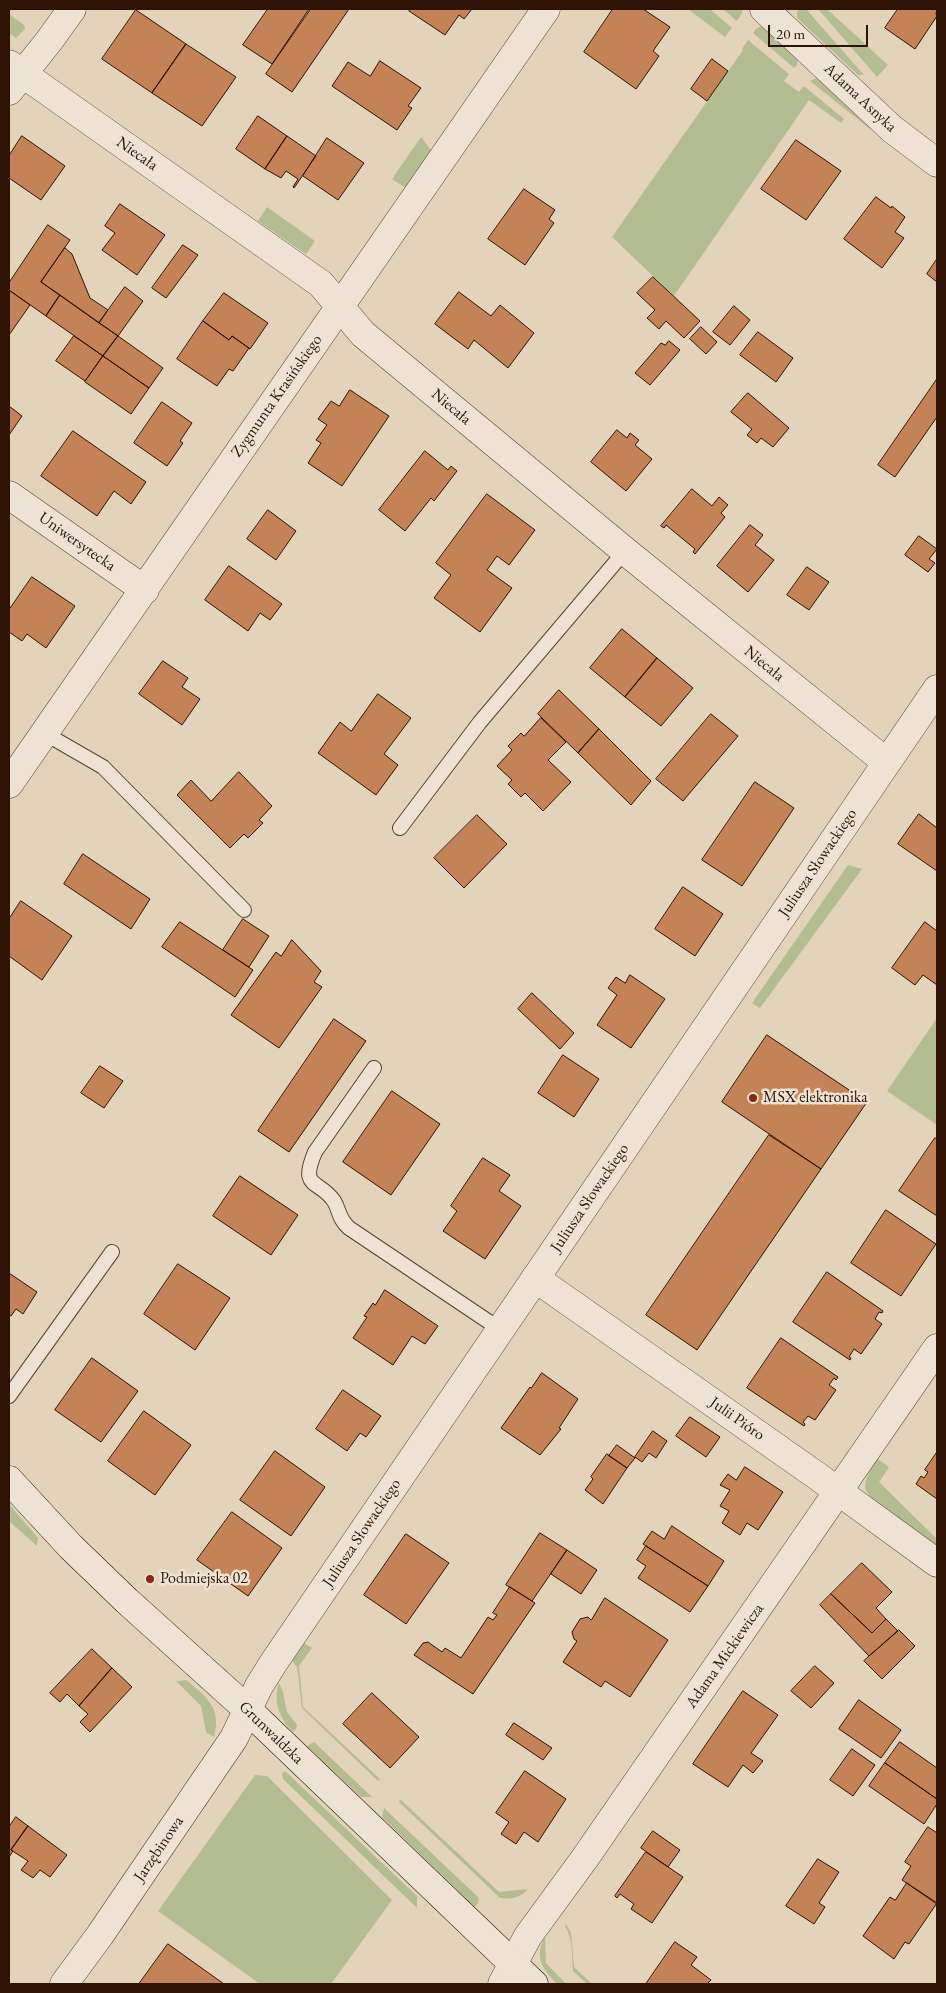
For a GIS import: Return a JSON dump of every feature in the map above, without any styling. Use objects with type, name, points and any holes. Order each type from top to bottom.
[{"type":"street","points":[[13,76],[49,41],[72,9]]},
{"type":"street","name":"Zygmunta Krasińskiego","points":[[9,784],[546,9]]},
{"type":"street","name":"Adama Asnyka","points":[[764,9],[892,129],[937,163]]},
{"type":"street","name":"Niecała","points":[[13,76],[314,280],[340,306],[363,334],[625,551],[886,762]]},
{"type":"street","name":"Uniwersytecka","points":[[9,495],[144,590]]},
{"type":"street","name":"Juliusza Słowackiego","points":[[248,1710],[262,1680],[274,1662],[937,689]]},
{"type":"street","name":"Julii Pióro","points":[[535,1278],[840,1491],[937,1563]]},
{"type":"street","name":"Adama Mickiewicza","points":[[507,1974],[537,1923],[585,1858],[937,1348]]},
{"type":"street","name":"Grunwaldzka","points":[[9,1480],[71,1547],[127,1602],[248,1710],[507,1974],[534,1984]]},
{"type":"street","name":"Jarzębinowa","points":[[64,1984],[100,1935],[234,1738],[248,1710]]},
{"type":"lane","points":[[400,828],[480,722],[625,551]]},
{"type":"lane","points":[[44,733],[103,767],[244,910]]},
{"type":"lane","points":[[374,1068],[316,1152],[311,1162],[311,1180],[313,1184],[335,1202],[341,1221],[349,1228],[501,1330]]},
{"type":"lane","points":[[9,1396],[112,1252]]},
{"type":"green space","points":[[688,9],[710,9],[732,28],[725,37]]},
{"type":"green space","points":[[723,9],[742,9],[742,13],[737,21]]},
{"type":"green space","points":[[800,9],[806,9],[864,75],[858,75],[797,18],[797,12]]},
{"type":"green space","points":[[818,9],[827,9],[888,65],[877,77]]},
{"type":"green space","points":[[9,14],[24,25],[25,29],[16,38],[9,33]]},
{"type":"green space","points":[[762,26],[798,59],[797,65],[794,68],[753,33]]},
{"type":"green space","points":[[748,40],[789,74],[784,81],[799,92],[804,86],[844,119],[841,123],[809,100],[674,296],[612,237],[743,50]]},
{"type":"green space","points":[[817,78],[870,127],[870,129],[810,81]]},
{"type":"green space","points":[[421,137],[431,150],[406,188],[392,179]]},
{"type":"green space","points":[[267,207],[315,241],[306,254],[258,221]]},
{"type":"green space","points":[[848,865],[862,869],[760,1008],[752,1003]]},
{"type":"green space","points":[[937,1018],[937,1125],[887,1091]]},
{"type":"green space","points":[[878,1459],[889,1467],[879,1482],[937,1539],[937,1549],[886,1511],[869,1495],[865,1486],[866,1482],[869,1473]]},
{"type":"green space","points":[[9,1504],[38,1538],[37,1546],[9,1521]]},
{"type":"green space","points":[[304,1643],[312,1648],[299,1666],[303,1707],[380,1779],[378,1781],[302,1708],[297,1667],[292,1661]]},
{"type":"green space","points":[[186,1680],[211,1704],[216,1718],[214,1737],[206,1732],[201,1706],[176,1681]]},
{"type":"green space","points":[[279,1683],[287,1712],[297,1725],[293,1732],[284,1721],[278,1709],[277,1690]]},
{"type":"green space","points":[[314,1742],[372,1797],[361,1797],[307,1746]]},
{"type":"green space","points":[[285,1771],[417,1896],[417,1908],[283,1779],[282,1774]]},
{"type":"green space","points":[[255,1775],[267,1776],[392,1900],[331,1984],[260,1984],[158,1911]]},
{"type":"green space","points":[[400,1799],[499,1892],[528,1889],[515,1897],[507,1899],[499,1897],[399,1802]]},
{"type":"green space","points":[[384,1808],[479,1898],[475,1907],[382,1817]]},
{"type":"green space","points":[[566,1924],[571,1933],[574,1967],[592,1984],[587,1984],[573,1971],[572,1948]]},
{"type":"green space","points":[[545,1938],[546,1963],[566,1984],[557,1984],[544,1968],[540,1951]]},
{"type":"building","points":[[268,9],[309,9],[272,64],[243,45]]},
{"type":"building","points":[[311,9],[349,9],[292,92],[266,74]]},
{"type":"building","points":[[411,9],[472,9],[464,19],[459,15],[445,35],[409,11]]},
{"type":"building","points":[[613,9],[643,9],[670,27],[653,51],[659,56],[636,89],[584,52]]},
{"type":"building","points":[[898,9],[937,9],[937,16],[915,49],[885,28]]},
{"type":"building","points":[[136,10],[186,44],[152,93],[102,59]]},
{"type":"building","points":[[186,44],[236,77],[202,126],[152,93]]},
{"type":"building","points":[[712,59],[728,71],[707,101],[691,89]]},
{"type":"building","points":[[380,61],[421,88],[408,106],[412,108],[397,130],[332,86],[348,62],[370,76]]},
{"type":"building","points":[[258,116],[287,136],[265,169],[236,149]]},
{"type":"building","points":[[22,136],[65,166],[41,200],[9,178],[9,156]]},
{"type":"building","points":[[287,136],[316,156],[294,188],[298,179],[286,171],[281,178],[265,169]]},
{"type":"building","points":[[327,138],[364,163],[338,200],[303,176]]},
{"type":"building","points":[[796,140],[841,171],[806,220],[761,189]]},
{"type":"building","points":[[524,189],[555,210],[549,219],[554,223],[525,265],[488,239]]},
{"type":"building","points":[[876,197],[891,208],[892,206],[905,217],[895,232],[904,238],[882,268],[844,239]]},
{"type":"building","points":[[120,204],[165,235],[137,275],[102,250],[115,233],[105,226]]},
{"type":"building","points":[[48,225],[70,240],[41,282],[60,295],[46,316],[9,290],[9,283]]},
{"type":"building","points":[[183,245],[198,255],[166,298],[152,288]]},
{"type":"building","points":[[65,248],[72,254],[90,298],[108,310],[99,323],[41,282]]},
{"type":"building","points":[[937,259],[937,282],[927,274]]},
{"type":"building","points":[[653,277],[700,321],[684,338],[666,321],[659,329],[647,318],[655,310],[637,293]]},
{"type":"building","points":[[125,287],[143,301],[118,336],[99,323]]},
{"type":"building","points":[[9,290],[30,305],[9,335]]},
{"type":"building","points":[[459,292],[491,316],[500,305],[534,333],[508,368],[474,340],[468,349],[435,324]]},
{"type":"building","points":[[224,293],[268,323],[250,349],[232,336],[229,340],[203,321]]},
{"type":"building","points":[[60,295],[118,336],[103,356],[46,316]]},
{"type":"building","points":[[734,306],[750,320],[730,345],[713,332]]},
{"type":"building","points":[[203,321],[229,340],[232,336],[249,348],[233,371],[229,369],[217,386],[177,359]]},
{"type":"building","points":[[701,327],[717,342],[706,354],[690,339]]},
{"type":"building","points":[[758,332],[793,358],[776,382],[740,355]]},
{"type":"building","points":[[74,336],[103,356],[85,381],[56,361]]},
{"type":"building","points":[[118,336],[163,368],[149,388],[103,356]]},
{"type":"building","points":[[669,341],[680,350],[650,385],[635,373],[661,343],[665,345]]},
{"type":"building","points":[[103,356],[149,388],[131,414],[85,382]]},
{"type":"building","points":[[937,379],[937,417],[895,477],[878,465]]},
{"type":"building","points":[[350,390],[389,416],[342,486],[308,463],[321,443],[316,440],[327,425],[318,419],[331,401],[339,406]]},
{"type":"building","points":[[748,393],[789,428],[773,447],[761,438],[757,443],[747,435],[752,429],[731,412]]},
{"type":"building","points":[[162,402],[192,423],[180,441],[183,443],[167,466],[134,443]]},
{"type":"building","points":[[9,406],[22,416],[9,435]]},
{"type":"building","points":[[617,430],[627,438],[630,433],[639,440],[635,445],[652,459],[626,491],[591,462]]},
{"type":"building","points":[[73,431],[146,482],[131,504],[114,491],[97,516],[41,476]]},
{"type":"building","points":[[425,451],[448,470],[451,466],[457,471],[434,501],[431,498],[405,531],[379,510]]},
{"type":"building","points":[[692,489],[712,506],[719,497],[728,505],[721,513],[725,517],[695,554],[693,552],[695,549],[666,525],[664,528],[661,526]]},
{"type":"building","points":[[487,494],[535,530],[509,565],[497,556],[487,570],[512,588],[480,632],[434,598],[451,575],[436,563]]},
{"type":"building","points":[[268,510],[296,531],[276,560],[247,539]]},
{"type":"building","points":[[750,525],[763,535],[755,545],[774,560],[748,592],[717,566]]},
{"type":"building","points":[[919,536],[937,549],[929,559],[935,563],[928,572],[905,555]]},
{"type":"building","points":[[229,566],[282,604],[270,620],[260,613],[248,631],[205,600]]},
{"type":"building","points":[[807,567],[829,582],[809,610],[787,595]]},
{"type":"building","points":[[32,577],[75,606],[46,648],[27,634],[22,641],[9,632],[9,610]]},
{"type":"building","points":[[622,629],[657,658],[625,697],[590,668]]},
{"type":"building","points":[[657,658],[693,688],[661,726],[625,697]]},
{"type":"building","points":[[163,661],[188,678],[182,687],[200,699],[182,725],[139,694]]},
{"type":"building","points":[[559,690],[599,729],[578,753],[538,714]]},
{"type":"building","points":[[378,694],[411,718],[384,754],[398,765],[376,795],[318,753],[340,722],[351,731]]},
{"type":"building","points":[[711,714],[738,736],[683,801],[656,779]]},
{"type":"building","points":[[541,718],[566,742],[548,760],[571,782],[543,811],[525,793],[521,797],[508,784],[512,780],[497,766],[512,750],[508,746],[521,733],[524,736]]},
{"type":"building","points":[[599,729],[651,781],[631,805],[578,753]]},
{"type":"building","points":[[239,772],[272,806],[259,820],[263,823],[248,838],[244,834],[230,848],[177,795],[191,780],[211,801]]},
{"type":"building","points":[[755,782],[794,808],[742,886],[702,860]]},
{"type":"building","points":[[919,814],[937,828],[937,871],[898,844]]},
{"type":"building","points":[[477,815],[507,844],[464,888],[434,858]]},
{"type":"building","points":[[83,854],[150,899],[131,929],[64,884]]},
{"type":"building","points":[[683,887],[723,914],[695,956],[655,929]]},
{"type":"building","points":[[21,901],[72,936],[42,980],[9,956],[9,919]]},
{"type":"building","points":[[243,919],[269,936],[249,967],[223,950]]},
{"type":"building","points":[[180,922],[253,970],[235,997],[162,947]]},
{"type":"building","points":[[925,922],[937,931],[937,985],[923,975],[915,985],[892,968]]},
{"type":"building","points":[[292,940],[321,971],[314,982],[322,987],[279,1048],[231,1015],[276,952],[281,956]]},
{"type":"building","points":[[630,975],[665,999],[631,1048],[597,1025],[617,995],[608,988],[616,977],[625,983]]},
{"type":"building","points":[[532,993],[574,1033],[560,1049],[518,1009]]},
{"type":"building","points":[[334,1019],[366,1041],[289,1152],[258,1131]]},
{"type":"building","points":[[767,1035],[867,1102],[821,1169],[722,1102]]},
{"type":"building","points":[[563,1055],[599,1079],[574,1117],[538,1093]]},
{"type":"building","points":[[100,1066],[123,1081],[104,1108],[81,1093]]},
{"type":"building","points":[[392,1091],[440,1124],[391,1195],[343,1162]]},
{"type":"building","points":[[769,1135],[821,1169],[697,1350],[646,1315]]},
{"type":"building","points":[[935,1138],[937,1139],[937,1216],[899,1191]]},
{"type":"building","points":[[483,1158],[510,1175],[499,1191],[521,1206],[485,1259],[443,1231],[457,1211],[451,1206]]},
{"type":"building","points":[[240,1176],[298,1215],[271,1255],[213,1216]]},
{"type":"building","points":[[886,1210],[936,1244],[901,1296],[851,1263]]},
{"type":"building","points":[[178,1264],[230,1298],[195,1350],[144,1314]]},
{"type":"building","points":[[827,1272],[883,1311],[882,1313],[879,1312],[875,1319],[882,1324],[861,1354],[854,1349],[849,1357],[851,1358],[850,1360],[793,1322]]},
{"type":"building","points":[[9,1273],[37,1292],[23,1314],[16,1309],[11,1316],[9,1315]]},
{"type":"building","points":[[385,1290],[438,1326],[425,1344],[412,1336],[393,1365],[353,1338],[367,1317],[364,1316],[373,1303],[375,1305]]},
{"type":"building","points":[[781,1338],[838,1377],[836,1380],[834,1378],[829,1385],[836,1390],[815,1420],[808,1416],[803,1422],[804,1426],[747,1388]]},
{"type":"building","points":[[92,1358],[138,1391],[101,1442],[55,1410]]},
{"type":"building","points":[[542,1373],[578,1399],[559,1428],[561,1429],[540,1455],[501,1428]]},
{"type":"building","points":[[343,1390],[381,1416],[366,1437],[360,1433],[347,1451],[316,1429]]},
{"type":"building","points":[[144,1411],[191,1445],[155,1495],[108,1461]]},
{"type":"building","points":[[690,1417],[720,1437],[706,1457],[676,1436]]},
{"type":"building","points":[[653,1431],[667,1441],[656,1458],[649,1453],[642,1462],[635,1457]]},
{"type":"building","points":[[617,1445],[635,1458],[627,1468],[609,1456]]},
{"type":"building","points":[[275,1451],[325,1487],[291,1536],[240,1500]]},
{"type":"building","points":[[937,1452],[937,1499],[916,1484],[921,1476],[924,1478],[928,1472],[925,1470]]},
{"type":"building","points":[[607,1454],[627,1468],[603,1504],[585,1490],[593,1479],[591,1477]]},
{"type":"building","points":[[745,1467],[783,1492],[758,1530],[747,1523],[740,1535],[722,1523],[729,1511],[720,1506],[730,1490],[720,1485],[728,1474],[736,1480]]},
{"type":"building","points":[[232,1512],[282,1548],[248,1596],[197,1560]]},
{"type":"building","points":[[672,1526],[724,1561],[708,1586],[643,1544],[652,1531],[664,1539]]},
{"type":"building","points":[[540,1533],[567,1550],[532,1601],[506,1585]]},
{"type":"building","points":[[406,1534],[449,1563],[406,1624],[364,1595]]},
{"type":"building","points":[[646,1546],[708,1586],[690,1612],[638,1578],[646,1566],[637,1560]]},
{"type":"building","points":[[567,1550],[597,1570],[581,1594],[551,1574]]},
{"type":"building","points":[[862,1563],[892,1592],[876,1608],[886,1619],[872,1633],[831,1594]]},
{"type":"building","points":[[510,1587],[535,1603],[473,1694],[414,1655],[423,1643],[428,1642],[442,1652],[445,1648],[461,1658],[488,1617],[493,1620],[497,1615],[493,1613]]},
{"type":"building","points":[[831,1594],[872,1633],[886,1619],[898,1631],[869,1656],[820,1605]]},
{"type":"building","points":[[605,1598],[668,1640],[630,1697],[605,1681],[601,1687],[563,1662],[577,1641],[574,1639],[572,1632],[580,1619],[588,1617],[591,1620]]},
{"type":"building","points":[[899,1630],[915,1646],[882,1679],[864,1661]]},
{"type":"building","points":[[92,1649],[112,1668],[79,1706],[67,1694],[60,1702],[50,1693]]},
{"type":"building","points":[[815,1666],[834,1683],[811,1708],[791,1691]]},
{"type":"building","points":[[112,1668],[132,1687],[90,1732],[80,1722],[88,1714],[79,1706]]},
{"type":"building","points":[[743,1691],[778,1715],[751,1753],[763,1761],[753,1773],[743,1765],[728,1787],[693,1764]]},
{"type":"building","points":[[372,1693],[419,1737],[390,1768],[343,1724]]},
{"type":"building","points":[[859,1700],[901,1730],[881,1758],[839,1729]]},
{"type":"building","points":[[514,1723],[552,1748],[543,1760],[506,1735]]},
{"type":"building","points":[[900,1742],[937,1768],[937,1799],[885,1763]]},
{"type":"building","points":[[852,1749],[875,1765],[853,1796],[830,1780]]},
{"type":"building","points":[[885,1763],[937,1799],[937,1804],[924,1824],[869,1786]]},
{"type":"building","points":[[525,1771],[566,1799],[538,1842],[524,1832],[516,1844],[501,1834],[509,1822],[496,1813]]},
{"type":"building","points":[[16,1817],[28,1826],[11,1850],[13,1851],[9,1857],[9,1827]]},
{"type":"building","points":[[28,1826],[67,1855],[50,1877],[40,1870],[33,1878],[21,1870],[28,1861],[11,1850]]},
{"type":"building","points":[[928,1827],[937,1833],[937,1904],[902,1880],[911,1866],[905,1862]]},
{"type":"building","points":[[653,1831],[680,1850],[668,1867],[641,1848]]},
{"type":"building","points":[[646,1852],[683,1877],[652,1923],[631,1909],[634,1904],[620,1894],[617,1898],[615,1896]]},
{"type":"building","points":[[818,1859],[839,1872],[819,1903],[825,1907],[814,1924],[786,1906]]},
{"type":"building","points":[[907,1883],[937,1903],[909,1944],[905,1942],[894,1959],[863,1936],[890,1897],[895,1900]]},
{"type":"building","points":[[675,1942],[697,1957],[691,1965],[711,1980],[707,1984],[646,1984]]},
{"type":"building","points":[[168,1944],[224,1984],[139,1984]]},
{"type":"place","name":"MSX elektronika","points":[[753,1098]]},
{"type":"place","name":"Podmiejska 02","points":[[150,1579]]}]
